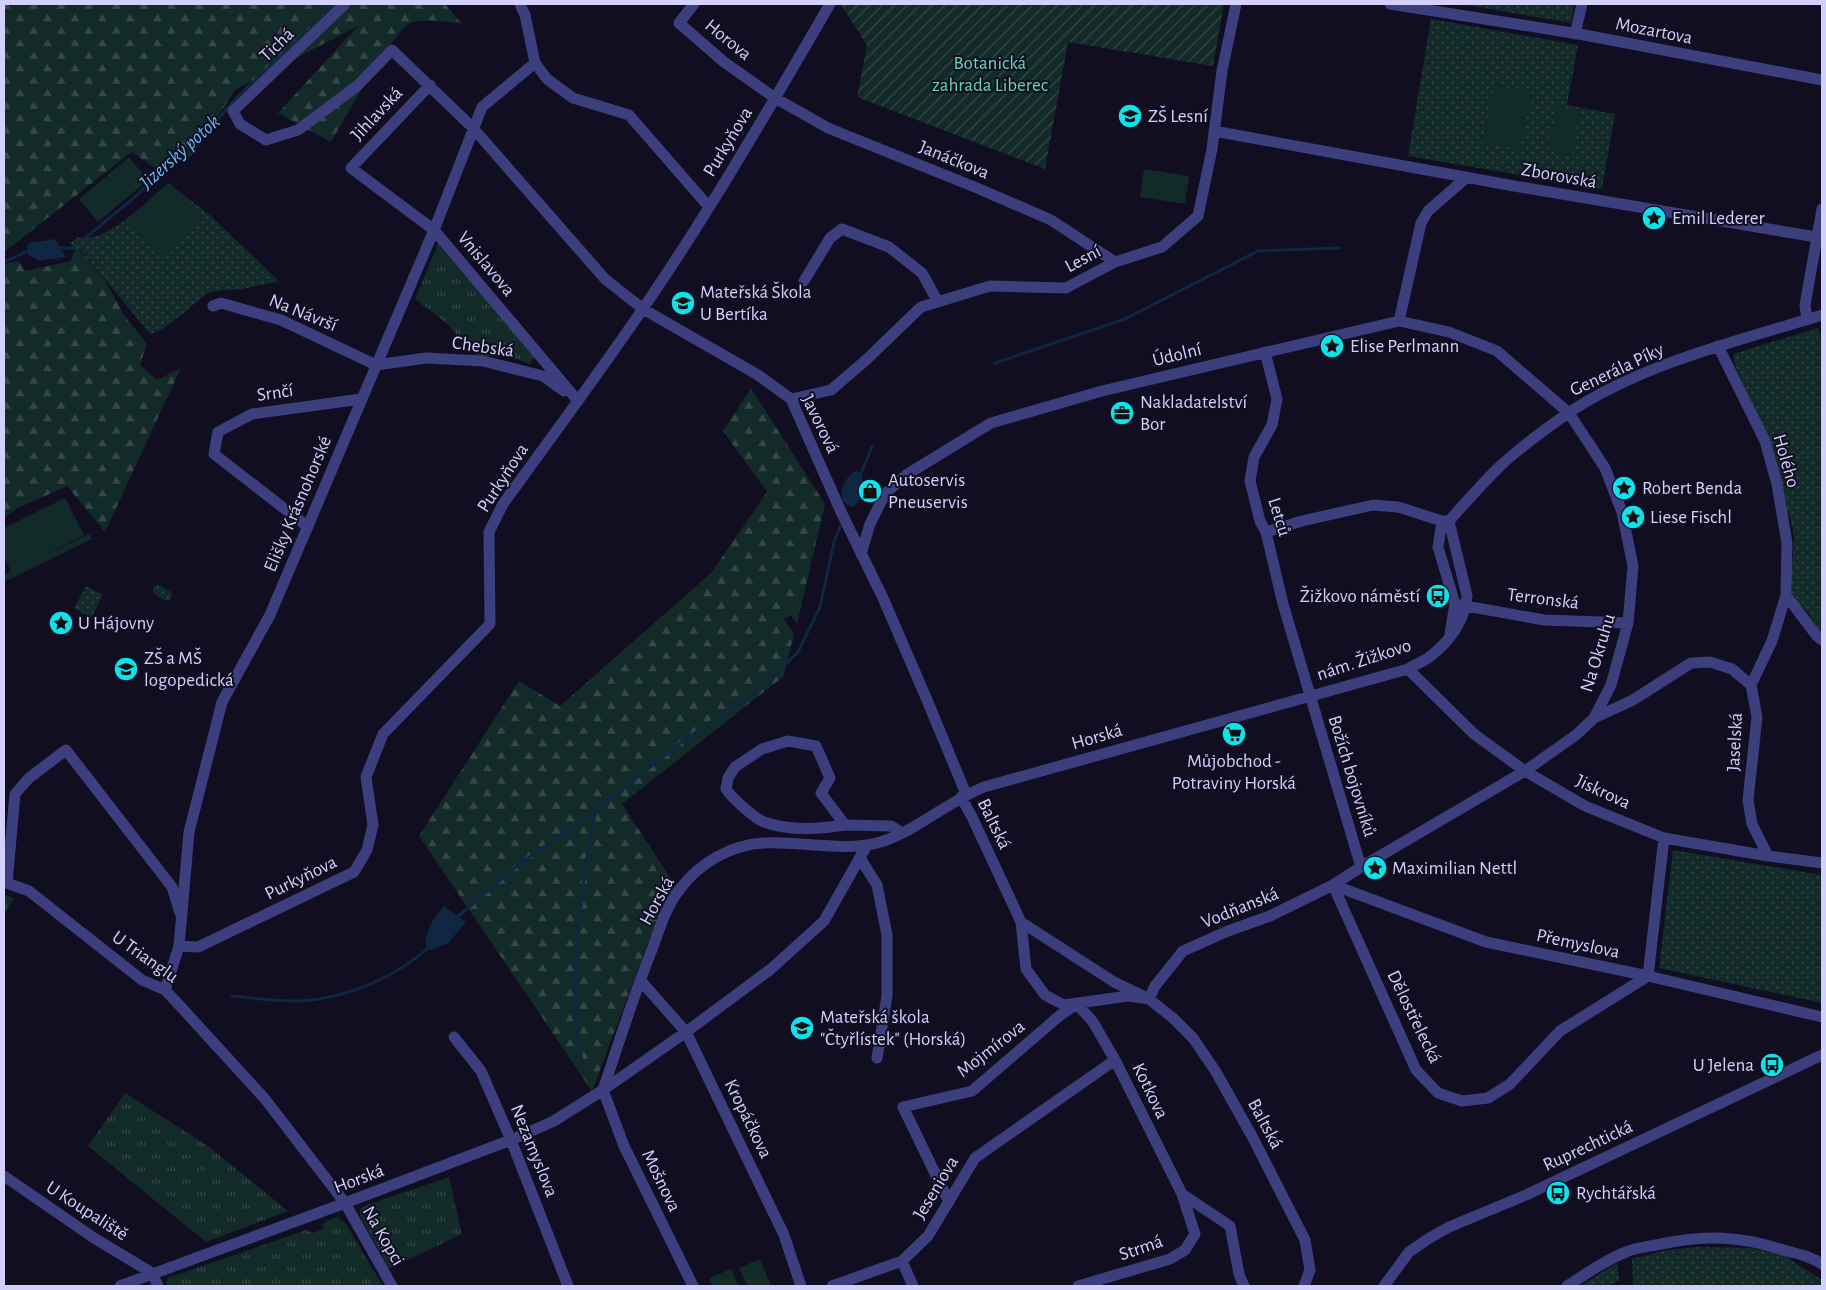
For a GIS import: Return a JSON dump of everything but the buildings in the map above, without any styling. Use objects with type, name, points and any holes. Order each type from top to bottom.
[{"type":"street","name":"Tichá","points":[[233,111],[345,4]]},
{"type":"street","points":[[520,4],[525,15],[535,63],[548,79],[573,98],[629,114],[709,207]]},
{"type":"street","name":"Horova","points":[[694,4],[679,23],[724,62],[775,98]]},
{"type":"street","name":"Purkyňova","points":[[179,946],[198,947],[354,872],[367,850],[372,825],[366,777],[384,734],[490,624],[488,532],[503,504],[643,309],[709,207],[830,4]]},
{"type":"street","name":"Lesní","points":[[791,399],[831,390],[866,360],[921,307],[990,286],[1066,288],[1115,262],[1162,247],[1198,216],[1214,131],[1222,71],[1236,4]]},
{"type":"street","name":"Mozartova","points":[[1390,4],[1436,8],[1822,80]]},
{"type":"street","points":[[1575,34],[1582,4]]},
{"type":"street","name":"Javorová","points":[[233,111],[240,124],[266,140],[298,130],[357,86],[392,50],[430,84],[473,128],[605,279],[643,309],[758,375],[791,399],[902,642],[963,796]]},
{"type":"street","name":"Elišky Krásnohorské","points":[[165,990],[179,946],[189,832],[222,702],[270,615],[434,230],[482,107],[535,63]]},
{"type":"street","name":"Jihlavská","points":[[350,168],[430,84]]},
{"type":"street","name":"Janáčkova","points":[[775,98],[828,128],[1051,220],[1115,262]]},
{"type":"street","name":"Zborovská","points":[[1214,131],[1820,238]]},
{"type":"street","name":"Vnislavova","points":[[350,168],[434,230],[578,401]]},
{"type":"street","points":[[1399,321],[1421,224],[1428,211],[1467,177]]},
{"type":"street","points":[[1807,320],[1805,305],[1820,238],[1822,208]]},
{"type":"street","points":[[804,281],[830,238],[842,229],[889,247],[922,273],[938,302]]},
{"type":"street","name":"Na Návrší","points":[[213,306],[221,303],[281,320],[376,365]]},
{"type":"street","name":"Generála Píky","points":[[1445,521],[1500,467],[1534,438],[1569,412],[1622,383],[1718,346],[1822,315]]},
{"type":"street","name":"Údolní","points":[[861,554],[870,524],[885,494],[906,476],[991,423],[1102,391],[1399,321]]},
{"type":"street","name":"Na Okruhu","points":[[1361,867],[1525,771],[1576,736],[1594,718],[1611,685],[1628,623],[1633,566],[1622,512],[1605,468],[1569,412],[1497,351],[1449,332],[1399,321]]},
{"type":"street","name":"Holého","points":[[1718,346],[1765,441],[1777,484],[1787,543],[1786,595],[1772,641],[1750,685]]},
{"type":"street","name":"Letců","points":[[1265,352],[1277,399],[1272,425],[1254,458],[1250,481],[1260,521],[1266,532],[1283,604],[1310,696]]},
{"type":"street","name":"Chebská","points":[[376,365],[426,358],[484,360],[543,376],[578,401]]},
{"type":"street","name":"Srnčí","points":[[308,527],[214,454],[218,432],[252,414],[361,399]]},
{"type":"street","points":[[1266,532],[1302,521],[1373,504],[1398,507],[1445,521]]},
{"type":"street","points":[[1445,521],[1467,596],[1460,605]]},
{"type":"street","points":[[1445,521],[1438,547],[1460,605]]},
{"type":"street","points":[[1786,595],[1816,635],[1822,640]]},
{"type":"street","name":"Terronská","points":[[1460,605],[1544,620],[1628,623]]},
{"type":"street","name":"nám. Žižkovo","points":[[1310,696],[1408,669],[1432,655],[1450,636],[1461,620],[1460,605]]},
{"type":"street","points":[[1594,718],[1633,700],[1691,663],[1710,662],[1732,669],[1750,685]]},
{"type":"street","name":"Jiskrova","points":[[1408,669],[1474,734],[1525,771],[1585,806],[1664,838],[1768,856],[1822,863]]},
{"type":"street","name":"Jaselská","points":[[1750,685],[1757,717],[1748,800],[1752,824],[1768,856]]},
{"type":"street","name":"Horská","points":[[603,1090],[640,980],[667,911],[679,889],[699,868],[715,857],[762,843],[832,846],[867,845],[884,841],[902,833],[963,796],[984,787],[1310,696]]},
{"type":"street","name":"Božích bojovníků","points":[[1310,696],[1361,867]]},
{"type":"street","points":[[845,825],[821,793],[830,778],[816,746],[788,741],[762,749],[735,767],[728,778],[726,789],[731,797],[763,822],[819,829],[845,825],[890,826],[902,833]]},
{"type":"street","name":"U Trianglu","points":[[182,922],[172,887],[66,750],[29,778],[16,794],[6,886],[29,891],[142,980],[165,990],[265,1099],[344,1203]]},
{"type":"street","name":"Baltská","points":[[963,796],[1021,922],[1114,982],[1149,999],[1194,1038],[1216,1072],[1253,1138],[1305,1240],[1310,1270],[1304,1286]]},
{"type":"street","points":[[1648,976],[1664,838]]},
{"type":"street","name":"Horská","points":[[120,1286],[511,1140],[554,1121],[603,1090],[686,1032],[771,968],[824,921],[867,845]]},
{"type":"street","points":[[860,858],[877,885],[887,935],[887,996],[877,1058]]},
{"type":"street","name":"Vodňanská","points":[[1149,999],[1155,986],[1183,951],[1228,931],[1270,916],[1333,885],[1361,867]]},
{"type":"street","name":"Přemyslova","points":[[1333,885],[1486,942],[1648,976],[1822,1017]]},
{"type":"street","name":"Dělostřelecká","points":[[1333,885],[1416,1070],[1438,1093],[1462,1101],[1488,1098],[1510,1084],[1560,1030],[1648,976]]},
{"type":"street","points":[[1021,922],[1026,969],[1045,996],[1064,1005],[1128,996],[1149,999]]},
{"type":"street","name":"Kropáčkova","points":[[640,980],[686,1032],[784,1235],[801,1286]]},
{"type":"street","name":"Kotkova","points":[[1077,1004],[1093,1022],[1115,1060],[1182,1194],[1230,1226],[1238,1274],[1244,1286]]},
{"type":"street","name":"Mojmírova","points":[[949,1202],[903,1107],[972,1091],[1058,1017],[1077,1004]]},
{"type":"street","name":"Nezamyslova","points":[[454,1037],[481,1071],[511,1140],[568,1286]]},
{"type":"street","name":"Ruprechtická","points":[[1384,1286],[1409,1252],[1450,1227],[1526,1195],[1822,1055]]},
{"type":"street","name":"Jeseniova","points":[[832,1286],[902,1261],[928,1236],[975,1158],[1115,1060]]},
{"type":"street","name":"Mošnova","points":[[603,1090],[624,1146],[693,1286]]},
{"type":"street","name":"U Koupaliště","points":[[4,1176],[94,1238],[152,1274]]},
{"type":"street","name":"Strmá","points":[[1078,1286],[1170,1259],[1185,1250],[1195,1234],[1182,1194]]},
{"type":"street","name":"Na Kopci","points":[[344,1203],[392,1286]]},
{"type":"street","points":[[1567,1286],[1594,1268],[1627,1251],[1680,1240],[1712,1238],[1753,1241],[1792,1253],[1801,1253],[1822,1264]]},
{"type":"street","points":[[902,1261],[913,1286]]},
{"type":"street","points":[[152,1274],[158,1286]]},
{"type":"green space","points":[[4,4],[445,4],[462,24],[421,21],[409,24],[401,31],[368,78],[331,142],[278,113],[358,26],[236,89],[191,156],[155,168],[132,152],[4,252]]},
{"type":"green space","name":"Botanická zahrada Liberec","points":[[1224,4],[1213,66],[1068,42],[1045,169],[857,97],[867,45],[841,5]]},
{"type":"green space","points":[[1461,4],[1574,4],[1571,23]]},
{"type":"green space","points":[[1431,19],[1578,45],[1567,105],[1615,114],[1602,189],[1408,156]]},
{"type":"green space","points":[[1495,85],[1532,93],[1520,149],[1482,143]]},
{"type":"green space","points":[[1557,106],[1580,111],[1572,156],[1548,151]]},
{"type":"green space","points":[[129,157],[148,180],[98,222],[79,199]]},
{"type":"green space","points":[[1144,169],[1189,176],[1185,204],[1140,197]]},
{"type":"green space","points":[[168,183],[212,217],[279,281],[243,289],[208,293],[162,330],[150,334],[80,249],[76,250],[70,243],[78,237],[89,238],[114,228],[138,210]]},
{"type":"green space","points":[[169,183],[203,221],[163,258],[128,221]]},
{"type":"green space","points":[[438,244],[535,357],[530,364],[506,355],[477,356],[446,323],[415,299]]},
{"type":"green space","points":[[75,248],[76,250],[79,249],[104,279],[124,315],[147,344],[140,365],[157,380],[181,368],[105,532],[67,486],[16,509],[4,518],[4,264],[19,261],[25,271],[71,261]]},
{"type":"green space","points":[[1818,328],[1822,341],[1822,637],[1808,613],[1793,597],[1791,587],[1794,537],[1791,523],[1768,439],[1735,365],[1733,354]]},
{"type":"green space","points":[[751,388],[825,504],[797,624],[791,615],[784,619],[794,634],[784,676],[622,804],[675,885],[646,948],[592,1091],[419,836],[519,681],[560,706],[711,573],[767,492],[723,431]]},
{"type":"green space","points":[[65,498],[84,535],[40,557],[89,534],[92,539],[4,582],[4,575],[11,571],[4,557],[4,528]]},
{"type":"green space","points":[[157,585],[171,592],[170,600],[164,600],[154,594],[153,588]]},
{"type":"green space","points":[[86,586],[103,595],[91,618],[74,608]]},
{"type":"green space","points":[[1673,850],[1822,875],[1822,1003],[1659,968]]},
{"type":"green space","points":[[6,895],[14,898],[4,915],[4,899]]},
{"type":"green space","points":[[125,1093],[208,1146],[288,1211],[206,1242],[88,1146]]},
{"type":"green space","points":[[449,1177],[462,1234],[389,1269],[360,1216],[360,1209],[369,1204]]},
{"type":"green space","points":[[337,1217],[345,1223],[383,1286],[167,1286],[168,1278],[306,1230],[313,1233],[323,1229],[323,1223]]},
{"type":"green space","points":[[1696,1247],[1751,1248],[1783,1255],[1822,1280],[1822,1286],[1633,1286],[1632,1259],[1666,1250]]},
{"type":"green space","points":[[760,1259],[771,1286],[747,1286],[739,1268]]},
{"type":"green space","points":[[1617,1263],[1619,1280],[1608,1286],[1580,1286]]},
{"type":"green space","points":[[731,1269],[739,1286],[713,1286],[709,1278]]},
{"type":"water","points":[[55,239],[66,257],[39,261],[28,255],[27,245],[30,243]]},
{"type":"water","points":[[856,471],[861,472],[862,486],[861,495],[854,507],[849,506],[842,500],[842,491],[846,480]]},
{"type":"water","points":[[444,906],[466,922],[448,943],[432,950],[426,946],[428,930]]},
{"type":"waterway","name":"Jizerský potok","points":[[57,248],[73,248],[129,202],[212,126],[238,96],[337,4]]},
{"type":"waterway","points":[[995,363],[1125,319],[1258,251],[1339,248]]},
{"type":"waterway","name":"Jizerský potok","points":[[4,262],[30,250]]},
{"type":"waterway","points":[[860,476],[872,447]]},
{"type":"waterway","points":[[456,918],[518,865],[596,810],[683,741],[761,689],[798,652],[820,607],[834,542],[840,527]]},
{"type":"waterway","points":[[582,1062],[575,1023],[576,956],[585,868],[596,810]]},
{"type":"waterway","points":[[232,996],[300,1001],[336,995],[371,984],[387,976],[403,967],[432,945]]},
{"type":"place","name":"ZŠ Lesní","points":[[1130,116]]},
{"type":"place","name":"Emil Lederer","points":[[1654,218]]},
{"type":"place","name":"Mateřská Škola U Bertíka","points":[[683,303]]},
{"type":"place","name":"Elise Perlmann","points":[[1332,346]]},
{"type":"place","name":"Nakladatelství Bor","points":[[1122,413]]},
{"type":"place","name":"Robert Benda","points":[[1624,488]]},
{"type":"place","name":"Autoservis Pneuservis","points":[[870,491]]},
{"type":"place","name":"Liese Fischl","points":[[1633,517]]},
{"type":"place","name":"Žižkovo náměstí","points":[[1438,596]]},
{"type":"place","name":"U Hájovny","points":[[61,623]]},
{"type":"place","name":"ZŠ a MŠ logopedická","points":[[126,669]]},
{"type":"place","name":"Můjobchod - Potraviny Horská","points":[[1234,734]]},
{"type":"place","name":"Maximilian Nettl","points":[[1375,868]]},
{"type":"place","name":"Mateřská škola \"Čtyřlístek\" (Horská)","points":[[802,1028]]},
{"type":"place","name":"U Jelena","points":[[1772,1065]]},
{"type":"place","name":"Rychtářská","points":[[1558,1193]]}]
